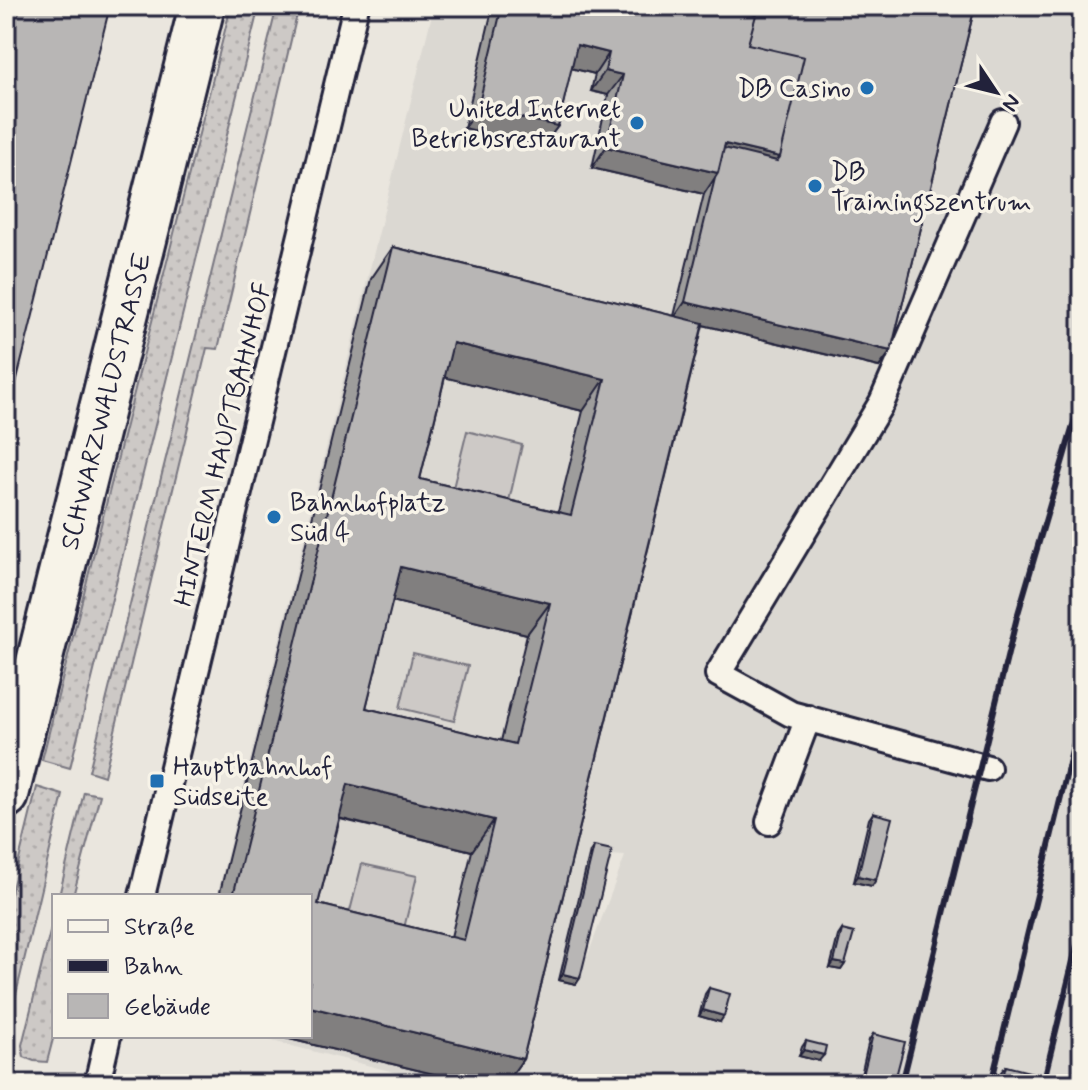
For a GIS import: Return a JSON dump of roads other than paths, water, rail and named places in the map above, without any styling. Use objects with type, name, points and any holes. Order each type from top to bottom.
[{"type":"main road","name":"SCHWARZWALDSTRASSE","points":[[6,795],[202,6]]},
{"type":"lane","name":"HINTERM HAUPTBAHNHOF","points":[[142,894],[356,6]]},
{"type":"lane","points":[[988,768],[896,749],[791,714],[718,674],[882,402],[1003,122]]},
{"type":"lane","points":[[769,822],[808,718]]},
{"type":"lane","points":[[97,1084],[108,1038]]},
{"type":"railway","points":[[902,1084],[1017,617],[1082,395]]},
{"type":"railway","points":[[991,1084],[1082,710]]},
{"type":"railway","points":[[1043,1084],[1082,924]]},
{"type":"place","name":"DB Casino","points":[[867,88]]},
{"type":"place","name":"United Internet Betriebsrestaurant","points":[[637,123]]},
{"type":"place","name":"DB Trainingszentrum","points":[[815,186]]},
{"type":"place","name":"Bahnhofplatz Süd 4","points":[[274,517]]},
{"type":"place","name":"Hauptbahnhof Südseite","points":[[157,781]]}]
